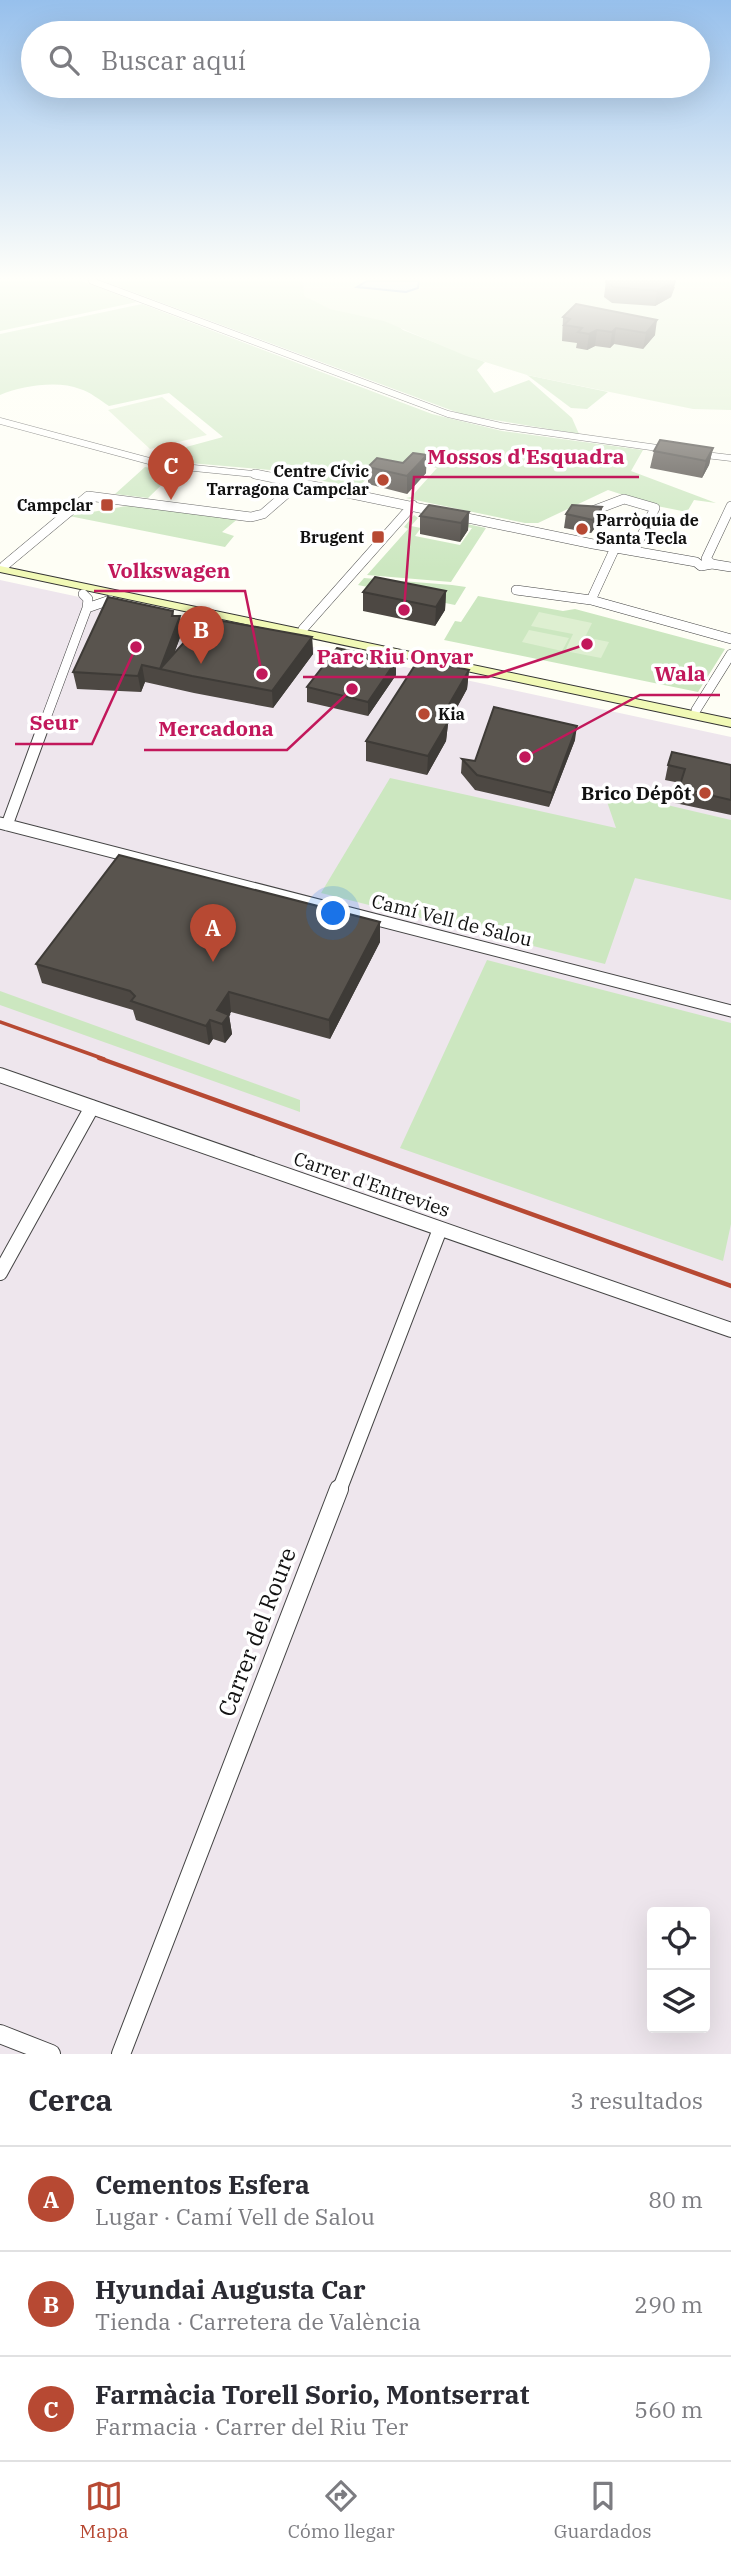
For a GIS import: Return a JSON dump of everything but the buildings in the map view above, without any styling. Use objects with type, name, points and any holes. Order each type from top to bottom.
[{"type":"main road","points":[[1,567],[699,706],[731,720]]},
{"type":"main road","points":[[1,567],[731,720]]},
{"type":"street","points":[[349,377],[448,414],[501,426],[731,458]]},
{"type":"street","points":[[0,422],[164,465],[252,472],[705,566],[731,506]]},
{"type":"street","points":[[1,567],[88,496],[251,517],[263,514],[300,481]]},
{"type":"street","points":[[587,513],[624,499],[655,508],[634,551]]},
{"type":"street","points":[[303,629],[413,505]]},
{"type":"street","points":[[591,600],[615,548]]},
{"type":"street","points":[[709,561],[731,567]]},
{"type":"street","points":[[516,590],[591,600],[731,639]]},
{"type":"street","points":[[3,824],[87,608],[88,599],[83,594]]},
{"type":"street","points":[[87,608],[110,600]]},
{"type":"street","points":[[699,706],[731,654]]},
{"type":"street","name":"Camí Vell de Salou","points":[[3,824],[731,1011]]},
{"type":"street","name":"Carrer d'Entrevies","points":[[0,1074],[731,1331]]},
{"type":"street","points":[[0,1273],[92,1107]]},
{"type":"street","name":"Carrer del Roure","points":[[121,2054],[440,1229]]},
{"type":"street","points":[[0,2034],[51,2054]]},
{"type":"shaded area","points":[[0,580],[731,737],[731,2054],[0,2054]]},
{"type":"green space","points":[[0,377],[334,377],[432,414],[502,431],[643,450],[631,471],[716,503],[694,500],[687,512],[657,506],[608,490],[538,523],[525,523],[406,498],[411,497],[437,468],[420,464],[377,469],[357,488],[270,470],[190,463],[153,456],[223,437],[169,393],[109,406],[84,390],[71,386],[29,387],[0,395]]},
{"type":"green space","points":[[361,377],[482,377],[494,393],[529,380],[572,418],[579,434],[464,415]]},
{"type":"green space","points":[[529,377],[608,392],[587,409],[571,408]]},
{"type":"green space","points":[[536,377],[731,377],[731,410],[693,409]]},
{"type":"green space","points":[[162,397],[207,435],[150,449],[108,410]]},
{"type":"green space","points":[[145,467],[175,472],[148,498],[115,494]]},
{"type":"green space","points":[[138,504],[240,517],[222,532],[234,536],[225,547],[69,516]]},
{"type":"green space","points":[[414,515],[418,518],[411,526],[421,528],[415,536],[460,545],[472,528],[460,526],[462,523],[486,528],[451,582],[367,575],[408,529],[404,527]]},
{"type":"green space","points":[[364,578],[466,587],[455,605],[358,585]]},
{"type":"green space","points":[[478,596],[563,611],[575,609],[725,649],[698,692],[444,640],[455,621],[461,622]]},
{"type":"green space","points":[[539,612],[592,623],[585,637],[609,642],[601,658],[565,651],[573,634],[531,626]]},
{"type":"green space","points":[[529,630],[569,638],[562,651],[522,642]]},
{"type":"green space","points":[[390,778],[616,828],[603,790],[731,820],[731,900],[635,878],[605,964],[321,893]]},
{"type":"green space","points":[[487,960],[731,1023],[731,1224],[723,1261],[400,1148]]},
{"type":"green space","points":[[0,991],[300,1100],[300,1112],[0,1005]]},
{"type":"railway","points":[[0,1022],[104,1059]]},
{"type":"railway","points":[[99,1058],[731,1286]]},
{"type":"place","name":"Centre Cívic Tarragona Campclar","points":[[383,480]]},
{"type":"place","name":"Farmàcia Torell Sorio, Montserrat","points":[[171,500]]},
{"type":"place","name":"Campclar","points":[[107,505]]},
{"type":"place","name":"Parròquia de Santa Tecla","points":[[582,529]]},
{"type":"place","name":"Brugent","points":[[378,537]]},
{"type":"place","name":"Mossos d'Esquadra","points":[[404,610]]},
{"type":"place","name":"Parc Riu Onyar","points":[[587,644]]},
{"type":"place","name":"Seur","points":[[136,647]]},
{"type":"place","name":"Hyundai Augusta Car","points":[[201,664]]},
{"type":"place","name":"Volkswagen","points":[[262,674]]},
{"type":"place","name":"Mercadona","points":[[352,689]]},
{"type":"place","name":"Kia","points":[[424,714]]},
{"type":"place","name":"Wala","points":[[525,757]]},
{"type":"place","name":"Brico Dépôt","points":[[705,793]]},
{"type":"place","name":"Cementos Esfera","points":[[213,962]]}]
